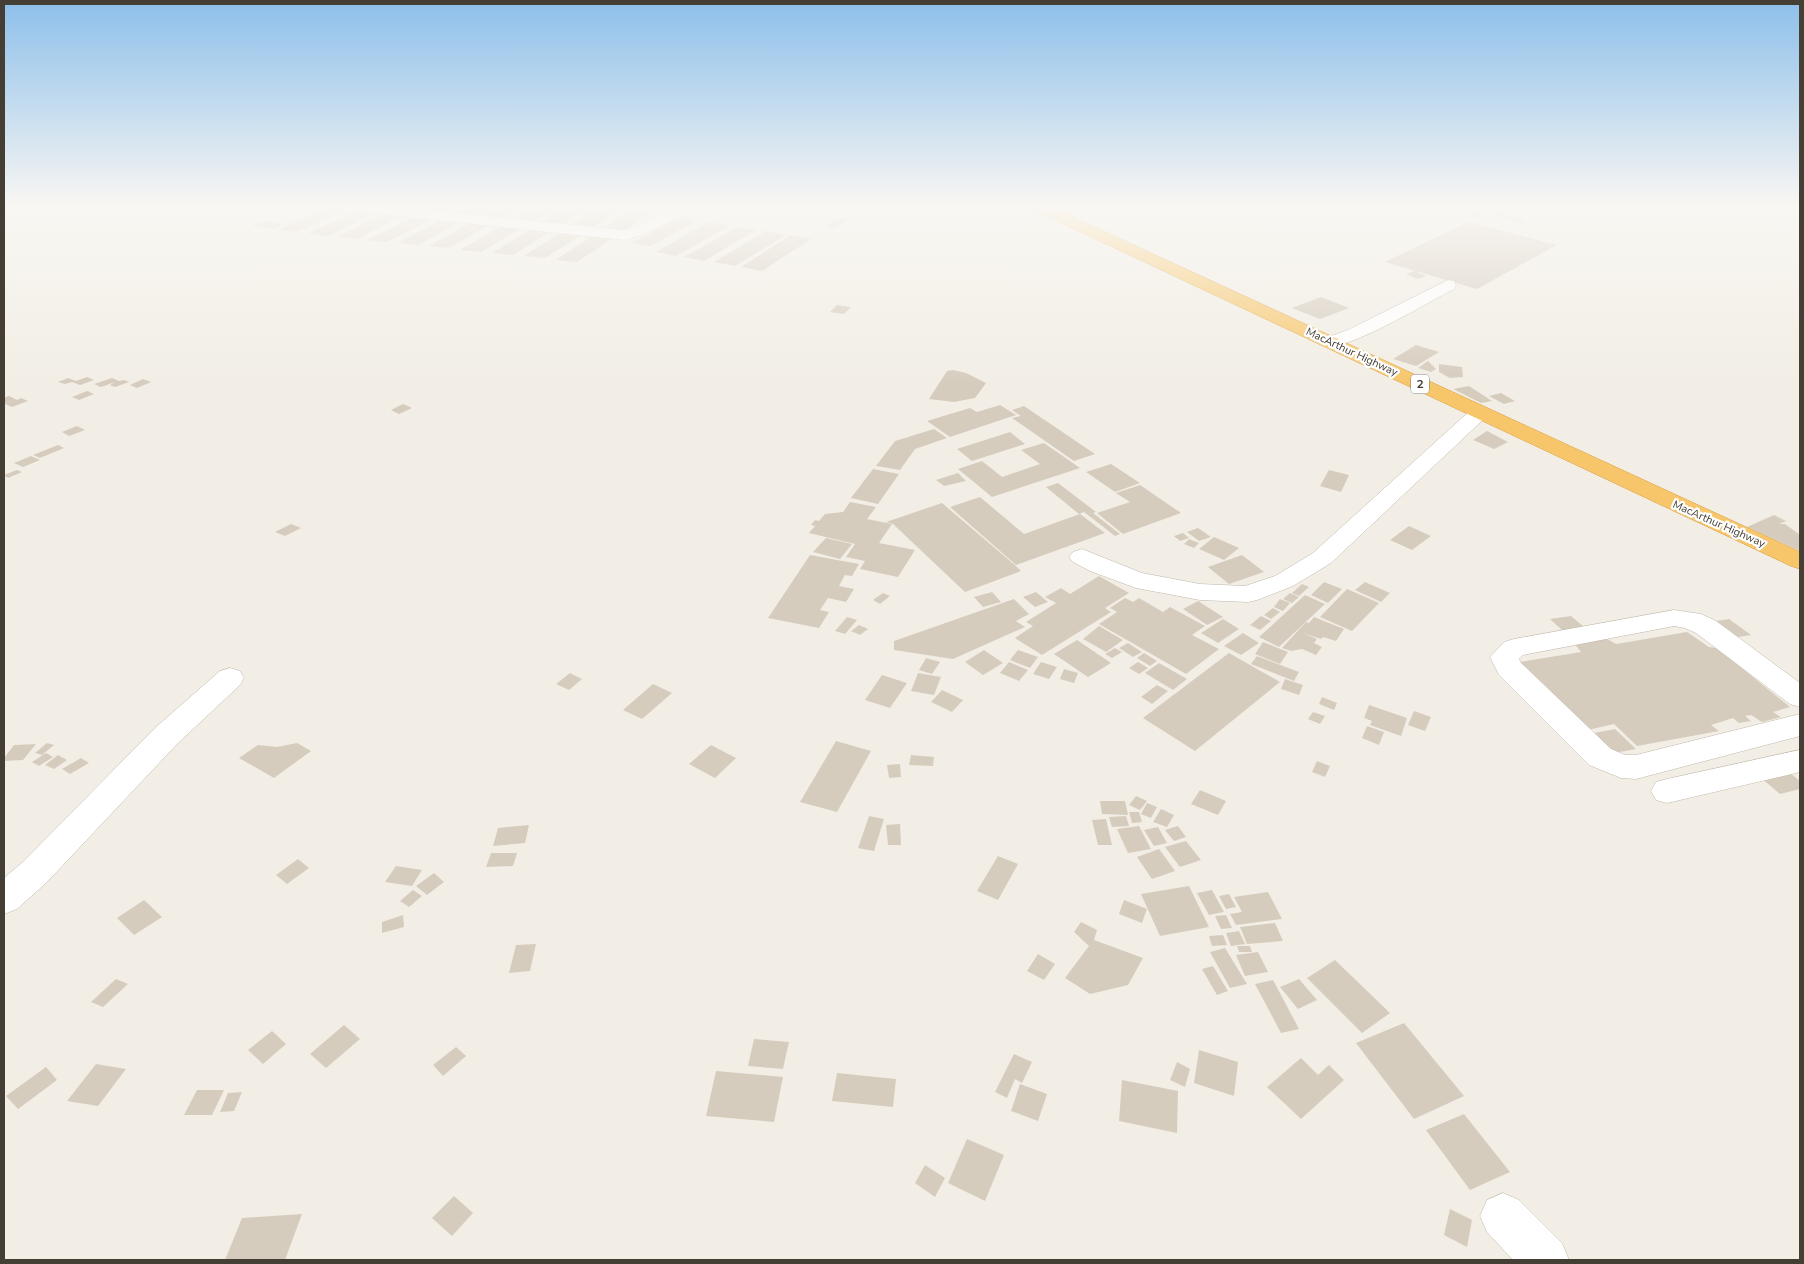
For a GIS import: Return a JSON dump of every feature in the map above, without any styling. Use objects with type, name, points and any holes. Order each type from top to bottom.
[{"type":"highway","name":"MacArthur Highway","points":[[1167,266],[1800,561]]},
{"type":"street","points":[[1332,342],[1354,334],[1448,285]]},
{"type":"street","points":[[1082,557],[1099,566],[1136,580],[1200,592],[1248,594],[1284,581],[1322,558],[1480,412]]},
{"type":"street","points":[[1800,696],[1706,627],[1691,620],[1674,618],[1514,648],[1504,657],[1508,668],[1600,757],[1621,766],[1636,767],[1800,725]]},
{"type":"street","points":[[4,899],[35,872],[166,736],[230,678]]},
{"type":"street","points":[[1667,791],[1800,761]]},
{"type":"street","points":[[1503,1216],[1545,1260]]},
{"type":"building","points":[[743,266],[770,266],[762,271],[741,267]]},
{"type":"building","points":[[1399,266],[1519,266],[1477,289]]},
{"type":"building","points":[[1415,271],[1426,276],[1418,279],[1406,274]]},
{"type":"building","points":[[1321,297],[1349,308],[1320,319],[1292,308]]},
{"type":"building","points":[[837,305],[851,307],[844,314],[830,312]]},
{"type":"building","points":[[1416,345],[1439,352],[1416,366],[1393,359]]},
{"type":"building","points":[[1428,361],[1436,369],[1431,372],[1418,368]]},
{"type":"building","points":[[1439,364],[1462,367],[1463,377],[1450,378],[1439,372]]},
{"type":"building","points":[[953,370],[966,373],[986,383],[975,398],[954,402],[929,399],[947,371]]},
{"type":"building","points":[[87,377],[94,380],[80,385],[72,382],[65,384],[58,382],[68,378],[76,381]]},
{"type":"building","points":[[112,378],[129,382],[115,387],[110,385],[115,382],[101,387],[94,384]]},
{"type":"building","points":[[143,379],[151,382],[137,388],[130,385]]},
{"type":"building","points":[[1469,386],[1492,401],[1481,403],[1453,389]]},
{"type":"building","points":[[87,391],[94,394],[79,400],[72,397]]},
{"type":"building","points":[[1501,393],[1515,401],[1504,404],[1489,396]]},
{"type":"building","points":[[9,396],[17,400],[21,398],[28,401],[12,407],[5,404],[12,401],[4,404],[4,398]]},
{"type":"building","points":[[403,404],[412,408],[399,414],[391,410]]},
{"type":"building","points":[[1000,405],[1016,415],[950,437],[927,421],[970,408],[977,412]]},
{"type":"building","points":[[1024,406],[1095,454],[1074,461],[1012,418],[1021,416],[1012,410]]},
{"type":"building","points":[[77,426],[85,430],[69,436],[62,432]]},
{"type":"building","points":[[934,429],[947,438],[915,449],[900,470],[876,466],[895,441]]},
{"type":"building","points":[[1487,431],[1508,442],[1494,449],[1473,440]]},
{"type":"building","points":[[1010,432],[1025,444],[972,461],[957,449]]},
{"type":"building","points":[[1044,443],[1080,468],[992,497],[958,469],[982,461],[1002,477],[1040,464],[1021,450]]},
{"type":"building","points":[[58,445],[64,448],[40,458],[33,455]]},
{"type":"building","points":[[31,456],[40,460],[23,467],[14,463]]},
{"type":"building","points":[[1111,464],[1140,483],[1115,492],[1086,472]]},
{"type":"building","points":[[873,469],[899,474],[878,504],[851,498]]},
{"type":"building","points":[[17,470],[22,472],[8,478],[4,475]]},
{"type":"building","points":[[1329,470],[1349,475],[1341,492],[1320,486]]},
{"type":"building","points":[[958,473],[966,481],[944,486],[936,480]]},
{"type":"building","points":[[1058,483],[1096,512],[1093,513],[1120,534],[1115,536],[1084,512],[1079,514],[1046,487]]},
{"type":"building","points":[[1140,485],[1181,513],[1123,534],[1097,513],[1130,502],[1116,493]]},
{"type":"building","points":[[980,497],[1024,534],[1080,514],[1105,533],[1016,565],[950,507]]},
{"type":"building","points":[[850,502],[876,507],[867,519],[892,524],[879,543],[915,550],[898,577],[860,569],[865,561],[846,557],[855,544],[809,533],[815,526],[811,525],[815,520],[819,521],[825,514],[843,512]]},
{"type":"building","points":[[942,503],[1021,571],[965,592],[893,524],[886,522]]},
{"type":"building","points":[[1774,515],[1786,521],[1779,524],[1785,524],[1800,535],[1800,551],[1747,527]]},
{"type":"building","points":[[291,524],[301,528],[285,536],[275,532]]},
{"type":"building","points":[[1409,526],[1431,536],[1412,550],[1390,540]]},
{"type":"building","points":[[1198,528],[1211,537],[1199,541],[1187,532]]},
{"type":"building","points":[[1183,533],[1189,538],[1180,541],[1174,536]]},
{"type":"building","points":[[1214,537],[1239,548],[1224,560],[1199,549]]},
{"type":"building","points":[[826,538],[852,544],[840,559],[813,552]]},
{"type":"building","points":[[1189,539],[1199,543],[1194,548],[1184,544]]},
{"type":"building","points":[[810,555],[859,564],[852,576],[845,575],[839,586],[854,589],[846,602],[828,598],[820,610],[829,612],[819,628],[768,618]]},
{"type":"building","points":[[1242,555],[1264,572],[1229,584],[1208,567]]},
{"type":"building","points":[[1099,576],[1129,593],[1105,608],[1111,612],[1042,655],[1015,638],[1033,626],[1026,622],[1056,603],[1045,597],[1061,588],[1070,594]]},
{"type":"building","points":[[1324,582],[1342,589],[1328,603],[1311,595]]},
{"type":"building","points":[[1365,582],[1390,593],[1381,602],[1355,590]]},
{"type":"building","points":[[1302,584],[1309,587],[1299,596],[1292,593]]},
{"type":"building","points":[[1347,589],[1379,603],[1352,631],[1320,617]]},
{"type":"building","points":[[992,592],[1001,602],[983,607],[974,597]]},
{"type":"building","points":[[1036,592],[1048,602],[1035,607],[1023,597]]},
{"type":"building","points":[[883,593],[890,596],[880,604],[873,600]]},
{"type":"building","points":[[1290,593],[1299,597],[1292,603],[1283,599]]},
{"type":"building","points":[[1305,595],[1325,604],[1279,647],[1259,637]]},
{"type":"building","points":[[1125,598],[1133,602],[1139,598],[1163,612],[1170,607],[1205,626],[1192,635],[1219,649],[1186,674],[1099,624],[1117,612],[1110,608]]},
{"type":"building","points":[[1014,599],[1029,614],[1016,621],[1025,627],[953,659],[894,650],[894,641]]},
{"type":"building","points":[[1280,599],[1290,603],[1283,611],[1274,607]]},
{"type":"building","points":[[1198,601],[1223,617],[1207,625],[1183,609]]},
{"type":"building","points":[[1273,608],[1280,612],[1271,619],[1264,615]]},
{"type":"building","points":[[1261,616],[1271,621],[1260,630],[1250,625]]},
{"type":"building","points":[[1571,616],[1583,626],[1562,630],[1550,619]]},
{"type":"building","points":[[847,617],[857,620],[845,634],[835,631]]},
{"type":"building","points":[[1314,617],[1344,629],[1336,641],[1323,637],[1321,639],[1303,633],[1317,639],[1314,643],[1322,647],[1316,655],[1302,649],[1291,651],[1282,648],[1306,622],[1309,623]]},
{"type":"building","points":[[1223,619],[1239,629],[1218,643],[1201,633]]},
{"type":"building","points":[[1729,619],[1751,635],[1738,637],[1716,621]]},
{"type":"building","points":[[859,625],[868,629],[860,635],[851,631]]},
{"type":"building","points":[[1099,626],[1123,640],[1106,652],[1083,639]]},
{"type":"building","points":[[1687,632],[1709,647],[1717,648],[1790,707],[1773,712],[1781,717],[1762,722],[1751,715],[1745,716],[1751,721],[1739,723],[1733,718],[1711,725],[1719,731],[1637,746],[1614,724],[1588,730],[1520,662],[1581,652],[1574,643],[1600,635],[1616,644]]},
{"type":"building","points":[[1243,633],[1259,643],[1241,655],[1224,646]]},
{"type":"building","points":[[1077,640],[1111,663],[1088,677],[1054,654]]},
{"type":"building","points":[[1263,642],[1288,652],[1280,664],[1255,654]]},
{"type":"building","points":[[1128,643],[1142,652],[1133,657],[1119,648]]},
{"type":"building","points":[[1115,648],[1122,652],[1112,658],[1105,654]]},
{"type":"building","points":[[984,650],[1003,663],[983,675],[965,662]]},
{"type":"building","points":[[1018,650],[1038,657],[1030,668],[1010,660]]},
{"type":"building","points":[[1144,653],[1157,661],[1150,666],[1137,658]]},
{"type":"building","points":[[1229,653],[1280,682],[1195,751],[1143,718]]},
{"type":"building","points":[[1257,656],[1299,672],[1294,681],[1251,664]]},
{"type":"building","points":[[926,658],[940,662],[932,674],[919,670]]},
{"type":"building","points":[[1009,662],[1028,670],[1019,681],[1000,673]]},
{"type":"building","points":[[1041,662],[1057,667],[1049,679],[1033,674]]},
{"type":"building","points":[[1138,662],[1148,668],[1139,674],[1129,668]]},
{"type":"building","points":[[1159,663],[1187,679],[1173,690],[1145,673]]},
{"type":"building","points":[[1064,669],[1078,673],[1074,683],[1060,679]]},
{"type":"building","points":[[570,673],[582,679],[569,690],[556,684]]},
{"type":"building","points":[[918,673],[941,677],[934,695],[911,691]]},
{"type":"building","points":[[882,675],[907,683],[890,708],[865,700]]},
{"type":"building","points":[[1285,679],[1303,685],[1299,695],[1281,689]]},
{"type":"building","points":[[653,684],[672,693],[642,719],[623,710]]},
{"type":"building","points":[[1157,685],[1168,691],[1152,704],[1141,697]]},
{"type":"building","points":[[942,690],[963,700],[952,712],[931,702]]},
{"type":"building","points":[[1322,697],[1337,703],[1334,710],[1319,704]]},
{"type":"building","points":[[1369,705],[1407,718],[1401,736],[1370,725],[1372,721],[1364,718]]},
{"type":"building","points":[[1414,711],[1431,717],[1425,731],[1408,725]]},
{"type":"building","points":[[1313,712],[1325,716],[1320,724],[1308,719]]},
{"type":"building","points":[[1367,726],[1384,732],[1379,745],[1362,738]]},
{"type":"building","points":[[1615,729],[1636,749],[1609,754],[1589,734]]},
{"type":"building","points":[[836,741],[871,751],[837,812],[800,802]]},
{"type":"building","points":[[47,743],[54,745],[42,755],[35,753]]},
{"type":"building","points":[[297,743],[311,751],[274,778],[239,758],[258,745],[277,747]]},
{"type":"building","points":[[36,744],[23,760],[4,761],[4,758],[14,745]]},
{"type":"building","points":[[711,745],[736,758],[715,778],[689,764]]},
{"type":"building","points":[[46,753],[53,757],[39,766],[32,762]]},
{"type":"building","points":[[58,755],[67,760],[54,769],[45,765]]},
{"type":"building","points":[[911,755],[934,757],[933,766],[909,765]]},
{"type":"building","points":[[81,758],[89,763],[70,774],[62,769]]},
{"type":"building","points":[[1317,761],[1330,766],[1325,777],[1312,772]]},
{"type":"building","points":[[900,764],[901,777],[889,778],[887,765]]},
{"type":"building","points":[[1789,772],[1800,781],[1800,789],[1780,794],[1761,778]]},
{"type":"building","points":[[1200,790],[1226,801],[1218,815],[1191,804]]},
{"type":"building","points":[[1136,796],[1147,801],[1140,810],[1129,805]]},
{"type":"building","points":[[1100,801],[1125,801],[1128,815],[1102,814]]},
{"type":"building","points":[[1147,803],[1157,807],[1151,818],[1141,814]]},
{"type":"building","points":[[1161,809],[1174,815],[1167,827],[1153,822]]},
{"type":"building","points":[[1129,812],[1139,812],[1142,822],[1132,823]]},
{"type":"building","points":[[869,816],[884,819],[874,851],[858,848]]},
{"type":"building","points":[[1126,816],[1129,826],[1112,827],[1109,817]]},
{"type":"building","points":[[1106,819],[1112,845],[1098,845],[1092,820]]},
{"type":"building","points":[[900,824],[901,845],[888,845],[886,825]]},
{"type":"building","points":[[529,825],[525,843],[493,846],[498,828]]},
{"type":"building","points":[[1139,826],[1151,849],[1128,853],[1117,829]]},
{"type":"building","points":[[1178,826],[1186,837],[1174,841],[1165,830]]},
{"type":"building","points":[[1158,827],[1167,843],[1154,846],[1144,830]]},
{"type":"building","points":[[1186,841],[1201,860],[1180,867],[1165,847]]},
{"type":"building","points":[[1159,849],[1175,871],[1152,879],[1137,857]]},
{"type":"building","points":[[491,853],[517,853],[513,866],[486,867]]},
{"type":"building","points":[[998,856],[1018,864],[998,900],[977,891]]},
{"type":"building","points":[[298,859],[309,868],[287,884],[276,875]]},
{"type":"building","points":[[396,866],[422,870],[412,886],[385,882]]},
{"type":"building","points":[[434,873],[444,882],[427,895],[416,886]]},
{"type":"building","points":[[1189,886],[1209,927],[1160,936],[1141,894]]},
{"type":"building","points":[[413,890],[422,896],[409,907],[400,901]]},
{"type":"building","points":[[1212,890],[1224,912],[1209,915],[1197,893]]},
{"type":"building","points":[[1268,892],[1282,919],[1236,925],[1230,914],[1242,912],[1234,897]]},
{"type":"building","points":[[1229,894],[1236,907],[1226,909],[1219,896]]},
{"type":"building","points":[[144,900],[162,917],[134,935],[117,918]]},
{"type":"building","points":[[1124,900],[1147,909],[1142,923],[1119,914]]},
{"type":"building","points":[[403,915],[404,927],[382,933],[382,922]]},
{"type":"building","points":[[1226,915],[1232,928],[1221,929],[1215,916]]},
{"type":"building","points":[[1081,922],[1097,930],[1094,940],[1143,958],[1128,985],[1090,994],[1065,978],[1089,946],[1074,932]]},
{"type":"building","points":[[1275,923],[1283,941],[1247,944],[1240,927]]},
{"type":"building","points":[[1239,931],[1245,944],[1231,946],[1226,933]]},
{"type":"building","points":[[1223,935],[1227,945],[1212,946],[1209,936]]},
{"type":"building","points":[[536,944],[530,971],[509,973],[516,945]]},
{"type":"building","points":[[1237,946],[1250,946],[1252,952],[1239,952]]},
{"type":"building","points":[[1225,948],[1247,984],[1230,988],[1210,952]]},
{"type":"building","points":[[1258,952],[1268,972],[1245,976],[1236,955]]},
{"type":"building","points":[[1038,954],[1055,964],[1044,980],[1027,971]]},
{"type":"building","points":[[1335,960],[1390,1013],[1362,1033],[1307,978]]},
{"type":"building","points":[[1213,966],[1228,991],[1217,995],[1202,969]]},
{"type":"building","points":[[116,979],[128,984],[103,1007],[91,1002]]},
{"type":"building","points":[[1299,979],[1317,1000],[1298,1009],[1280,987]]},
{"type":"building","points":[[1273,980],[1299,1029],[1281,1033],[1255,984]]},
{"type":"building","points":[[1404,1023],[1464,1096],[1414,1119],[1356,1043]]},
{"type":"building","points":[[344,1025],[360,1039],[326,1068],[310,1054]]},
{"type":"building","points":[[272,1031],[286,1044],[263,1064],[248,1050]]},
{"type":"building","points":[[754,1039],[789,1042],[783,1069],[748,1066]]},
{"type":"building","points":[[456,1047],[466,1056],[443,1076],[433,1065]]},
{"type":"building","points":[[1199,1050],[1238,1062],[1234,1096],[1194,1083]]},
{"type":"building","points":[[1014,1054],[1032,1062],[1022,1083],[1015,1079],[1007,1098],[995,1092]]},
{"type":"building","points":[[1301,1058],[1318,1075],[1329,1065],[1344,1080],[1301,1119],[1267,1087]]},
{"type":"building","points":[[1177,1062],[1190,1069],[1185,1087],[1170,1080]]},
{"type":"building","points":[[96,1064],[126,1069],[98,1106],[67,1101]]},
{"type":"building","points":[[46,1067],[57,1080],[18,1109],[6,1096]]},
{"type":"building","points":[[716,1071],[783,1077],[774,1122],[706,1116]]},
{"type":"building","points":[[837,1073],[896,1079],[893,1107],[832,1101]]},
{"type":"building","points":[[1122,1080],[1178,1091],[1177,1133],[1119,1121]]},
{"type":"building","points":[[1020,1084],[1047,1094],[1038,1121],[1011,1111]]},
{"type":"building","points":[[197,1090],[224,1090],[212,1115],[184,1115]]},
{"type":"building","points":[[242,1092],[234,1111],[220,1112],[228,1093]]},
{"type":"building","points":[[1464,1114],[1510,1172],[1470,1190],[1426,1130]]},
{"type":"building","points":[[967,1139],[1004,1155],[985,1201],[948,1183]]},
{"type":"building","points":[[925,1165],[945,1178],[935,1197],[915,1183]]},
{"type":"building","points":[[454,1196],[473,1213],[452,1236],[432,1218]]},
{"type":"building","points":[[1450,1209],[1472,1220],[1467,1247],[1444,1235]]},
{"type":"building","points":[[302,1214],[285,1260],[225,1260],[242,1218]]}]
